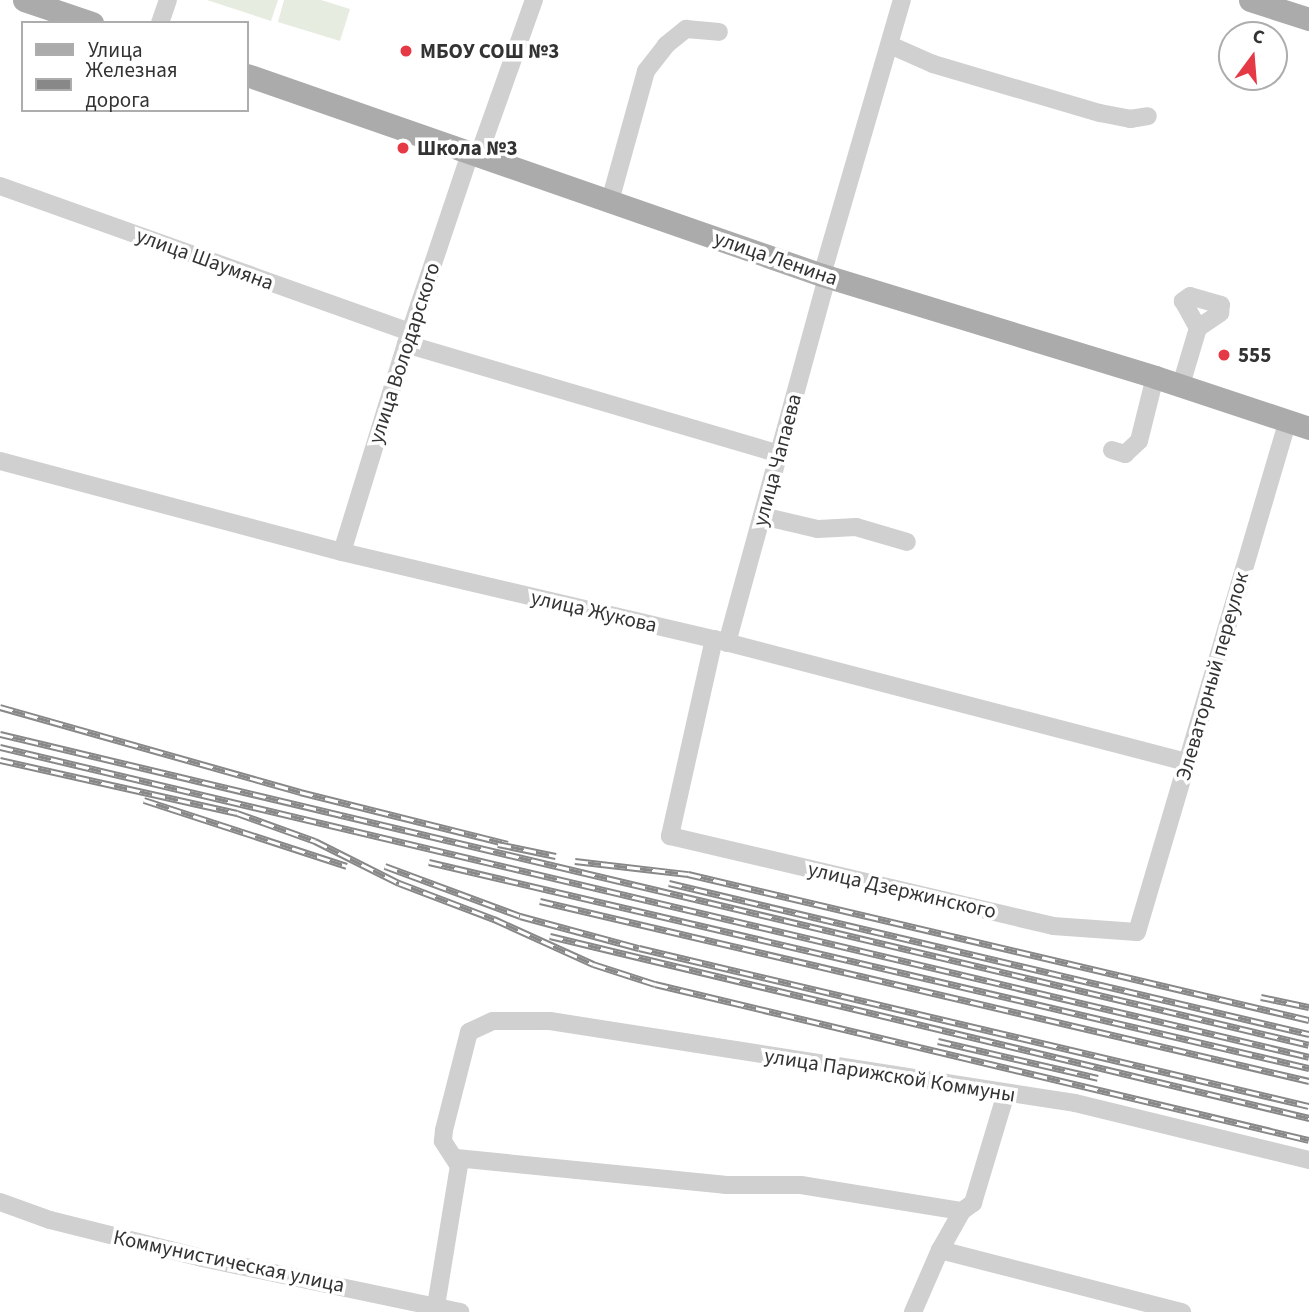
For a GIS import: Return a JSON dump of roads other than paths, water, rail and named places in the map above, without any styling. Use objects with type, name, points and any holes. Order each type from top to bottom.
[{"type":"main road","points":[[24,0],[86,21]]},
{"type":"main road","points":[[1250,0],[1309,19]]},
{"type":"main road","name":"улица Ленина","points":[[248,75],[825,276],[1304,425]]},
{"type":"street","points":[[161,21],[168,0]]},
{"type":"street","name":"улица Володарского","points":[[342,552],[408,338],[534,0]]},
{"type":"street","name":"улица Чапаева","points":[[670,835],[721,641],[762,516],[902,0]]},
{"type":"street","points":[[610,201],[646,71],[666,45],[686,29],[719,32]]},
{"type":"street","points":[[890,45],[933,64],[1060,102],[1130,120],[1147,116]]},
{"type":"street","name":"улица Шаумяна","points":[[0,186],[408,338],[779,454]]},
{"type":"street","points":[[1181,385],[1198,328]]},
{"type":"street","points":[[1112,450],[1125,454],[1139,441],[1155,377]]},
{"type":"street","name":"Элеваторный переулок","points":[[1137,932],[1187,762],[1304,425]]},
{"type":"street","name":"улица Жукова","points":[[0,461],[342,552],[721,641],[1187,762]]},
{"type":"street","points":[[762,516],[818,529],[856,527],[907,541]]},
{"type":"street","name":"улица Дзержинского","points":[[670,835],[1053,926],[1137,932]]},
{"type":"street","name":"улица Парижской Коммуны","points":[[456,1158],[443,1141],[444,1130],[469,1032],[493,1021],[550,1021],[1075,1103],[1309,1160]]},
{"type":"street","points":[[913,1312],[940,1250],[962,1211],[973,1203],[1006,1093]]},
{"type":"street","points":[[436,1309],[459,1166],[456,1158],[725,1185],[801,1185],[962,1211]]},
{"type":"street","name":"Коммунистическая улица","points":[[0,1202],[50,1220],[202,1258],[460,1312]]},
{"type":"street","points":[[940,1250],[1182,1312]]},
{"type":"railway","points":[[0,707],[300,792],[508,844]]},
{"type":"railway","points":[[0,734],[1309,1045]]},
{"type":"railway","points":[[0,747],[1309,1057]]},
{"type":"railway","points":[[0,760],[237,813],[315,841],[399,883],[494,919],[593,964],[655,984],[1309,1140]]},
{"type":"railway","points":[[144,800],[347,866]]},
{"type":"railway","points":[[498,844],[556,856]]},
{"type":"railway","points":[[575,861],[688,874],[1309,1020]]},
{"type":"railway","points":[[429,862],[1309,1068]]},
{"type":"railway","points":[[385,866],[520,916],[639,948],[1309,1106]]},
{"type":"railway","points":[[669,883],[1309,1034]]},
{"type":"railway","points":[[540,901],[1309,1081]]},
{"type":"railway","points":[[550,936],[1309,1118]]},
{"type":"railway","points":[[1261,997],[1309,1007]]},
{"type":"railway","points":[[938,1041],[1098,1078]]},
{"type":"place","name":"МБОУ СОШ №3","points":[[406,51]]},
{"type":"place","name":"Школа №3","points":[[403,148]]},
{"type":"place","name":"555","points":[[1224,355]]}]
